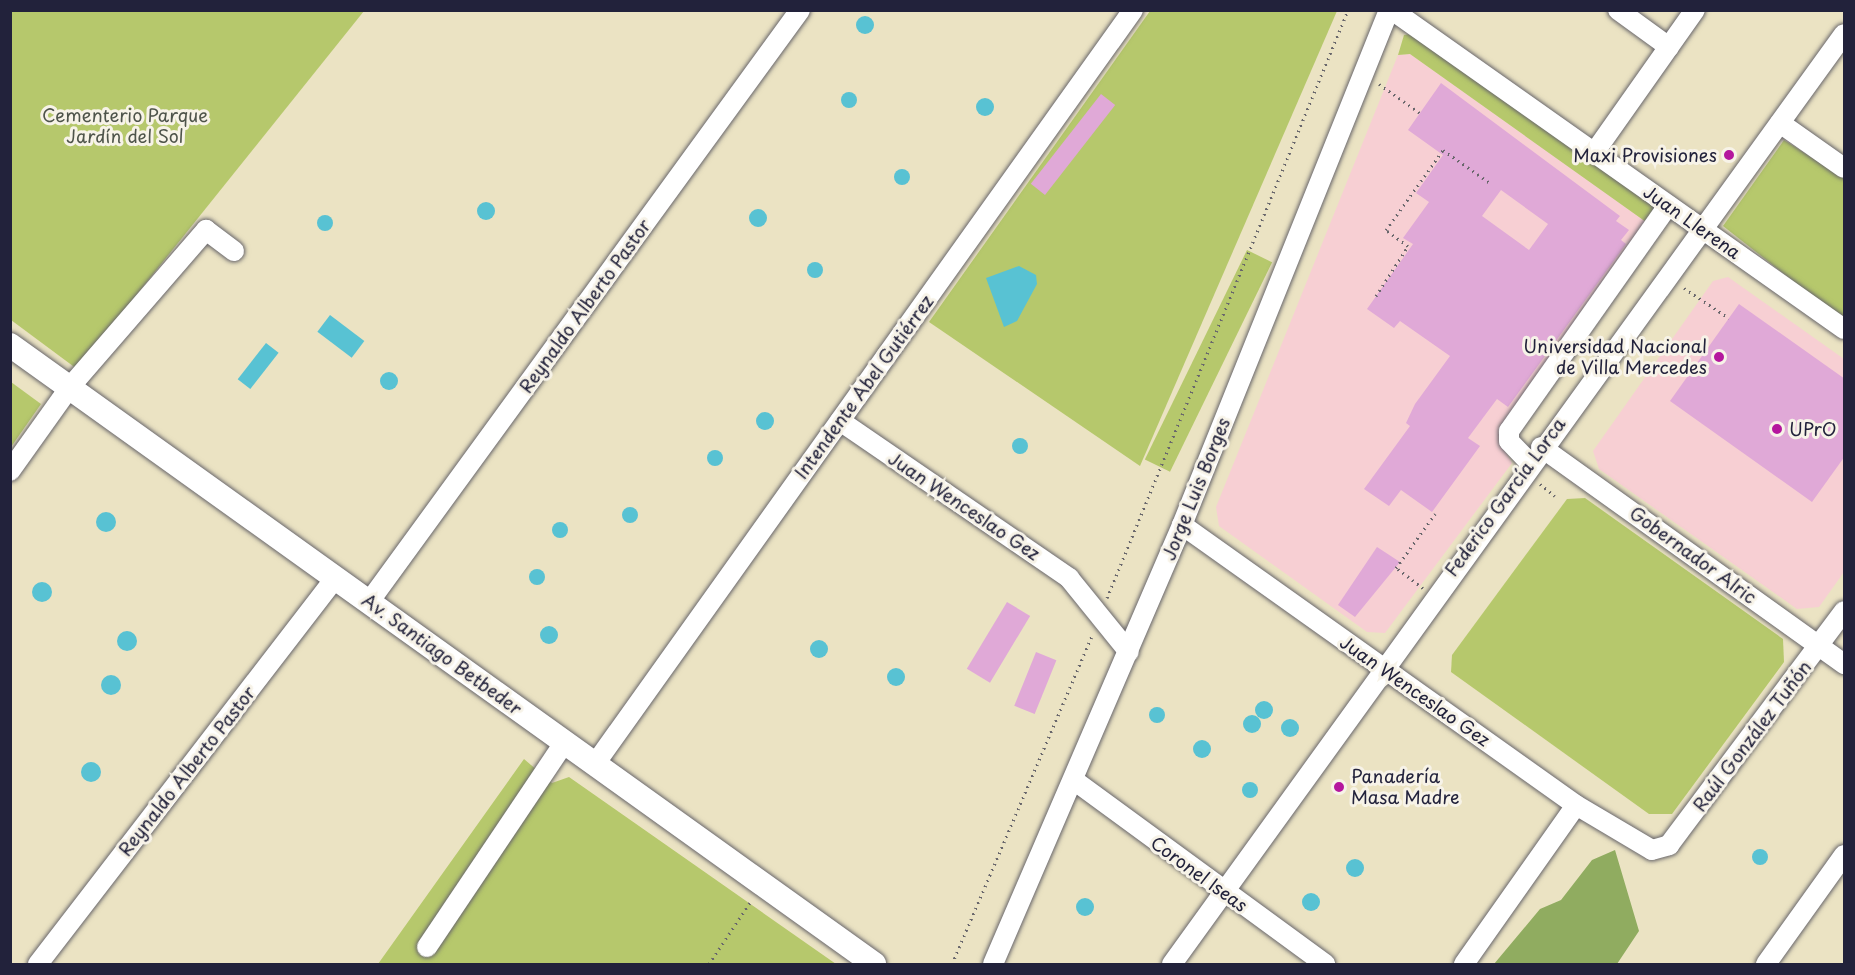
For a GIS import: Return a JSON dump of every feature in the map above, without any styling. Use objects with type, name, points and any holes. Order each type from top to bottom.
[{"type":"main road","name":"Av. Santiago Betbeder","points":[[10,345],[874,964]]},
{"type":"street","name":"Reynaldo Alberto Pastor","points":[[369,602],[800,10]]},
{"type":"street","name":"Intendente Abel Gutiérrez","points":[[595,764],[1132,10]]},
{"type":"street","name":"Juan Llerena","points":[[1371,10],[1388,16],[1594,153],[1845,329]]},
{"type":"street","points":[[1618,10],[1669,47]]},
{"type":"street","points":[[1594,153],[1695,10]]},
{"type":"street","name":"Jorge Luis Borges","points":[[993,964],[1075,781],[1182,525],[1388,16]]},
{"type":"street","name":"Federico García Lorca","points":[[1172,964],[1541,447],[1845,34]]},
{"type":"street","points":[[1780,123],[1845,168]]},
{"type":"street","points":[[1530,464],[1509,441],[1509,431],[1668,206]]},
{"type":"street","points":[[10,471],[70,387],[206,230],[234,251]]},
{"type":"street","name":"Juan Wenceslao Gez","points":[[840,421],[1069,578],[1099,618],[1129,652]]},
{"type":"street","name":"Gobernador Alric","points":[[1541,447],[1845,664]]},
{"type":"street","name":"Juan Wenceslao Gez","points":[[1182,525],[1576,805],[1652,850]]},
{"type":"street","name":"Reynaldo Alberto Pastor","points":[[38,964],[336,578]]},
{"type":"street","name":"Raúl González Tuñón","points":[[1652,850],[1669,845],[1845,611]]},
{"type":"street","points":[[427,947],[565,742]]},
{"type":"street","name":"Coronel Iseas","points":[[1075,781],[1223,892],[1325,964]]},
{"type":"street","points":[[1464,964],[1576,805]]},
{"type":"street","points":[[1766,964],[1845,855]]},
{"type":"path","points":[[952,964],[1099,618],[1348,10]]},
{"type":"path","points":[[1375,81],[1420,113]]},
{"type":"path","points":[[1376,296],[1408,246],[1386,230],[1443,150],[1490,183]]},
{"type":"path","points":[[1668,276],[1729,318]]},
{"type":"path","points":[[1434,514],[1396,568],[1434,595]]},
{"type":"path","points":[[709,964],[763,884]]},
{"type":"shaded area","points":[[1410,54],[1649,224],[1501,444],[1512,463],[1385,633],[1367,632],[1219,526],[1216,507],[1398,55]]},
{"type":"shaded area","points":[[1728,277],[1844,359],[1844,572],[1819,607],[1797,609],[1599,469],[1593,451],[1713,281]]},
{"type":"green space","name":"Cementerio Parque Jardín del Sol","points":[[10,11],[364,11],[77,369],[11,320]]},
{"type":"green space","points":[[1150,11],[1337,11],[1140,466],[929,322]]},
{"type":"green space","points":[[1411,34],[1664,211],[1653,227],[1410,54],[1398,55],[1404,35]]},
{"type":"green space","points":[[1784,140],[1844,178],[1844,321],[1723,226]]},
{"type":"green space","points":[[1247,250],[1272,262],[1170,472],[1145,459]]},
{"type":"green space","points":[[11,382],[41,404],[11,447]]},
{"type":"green space","points":[[1585,498],[1783,639],[1784,662],[1672,814],[1649,814],[1451,672],[1452,655],[1567,499]]},
{"type":"green space","points":[[524,759],[552,783],[569,777],[836,964],[378,964]]},
{"type":"green space","points":[[1615,850],[1639,931],[1617,964],[1494,964],[1540,909],[1561,900],[1592,860]]},
{"type":"water","points":[[865,16],[871,19],[874,25],[871,31],[865,34],[859,31],[856,25],[859,19]]},
{"type":"water","points":[[846,92],[852,92],[857,100],[855,106],[846,108],[841,103],[841,97]]},
{"type":"water","points":[[985,98],[991,101],[994,107],[991,113],[985,116],[979,113],[976,107],[979,101]]},
{"type":"water","points":[[899,169],[905,169],[910,177],[908,183],[899,185],[894,180],[894,174]]},
{"type":"water","points":[[486,202],[492,205],[495,211],[492,217],[486,220],[480,217],[477,211],[480,205]]},
{"type":"water","points":[[758,209],[764,212],[767,218],[764,224],[758,227],[752,224],[749,218],[752,212]]},
{"type":"water","points":[[322,215],[328,215],[333,223],[331,229],[322,231],[317,226],[317,220]]},
{"type":"water","points":[[812,262],[818,262],[823,270],[821,276],[812,278],[807,273],[807,267]]},
{"type":"water","points":[[1019,266],[1036,275],[1037,284],[1017,321],[1004,327],[986,278]]},
{"type":"water","points":[[330,315],[364,341],[352,358],[317,332]]},
{"type":"water","points":[[266,343],[279,353],[250,389],[238,379]]},
{"type":"water","points":[[389,372],[395,375],[398,381],[395,387],[389,390],[383,387],[380,381],[383,375]]},
{"type":"water","points":[[765,412],[771,415],[774,421],[771,427],[765,430],[759,427],[756,421],[759,415]]},
{"type":"water","points":[[1017,438],[1023,438],[1028,446],[1026,452],[1017,454],[1012,449],[1012,443]]},
{"type":"water","points":[[712,450],[718,450],[723,458],[721,464],[712,466],[707,461],[707,455]]},
{"type":"water","points":[[627,507],[633,507],[638,515],[636,521],[627,523],[622,518],[622,512]]},
{"type":"water","points":[[106,512],[113,515],[116,522],[113,529],[106,532],[99,529],[96,522],[99,515]]},
{"type":"water","points":[[557,522],[563,522],[568,530],[566,536],[557,538],[552,533],[552,527]]},
{"type":"water","points":[[534,569],[540,569],[545,577],[543,583],[534,585],[529,580],[529,574]]},
{"type":"water","points":[[42,582],[49,585],[52,592],[49,599],[42,602],[35,599],[32,592],[35,585]]},
{"type":"water","points":[[549,626],[555,629],[558,635],[555,641],[549,644],[543,641],[540,635],[543,629]]},
{"type":"water","points":[[127,631],[134,634],[137,641],[134,648],[127,651],[120,648],[117,641],[120,634]]},
{"type":"water","points":[[819,640],[825,643],[828,649],[825,655],[819,658],[813,655],[810,649],[813,643]]},
{"type":"water","points":[[896,668],[902,671],[905,677],[902,683],[896,686],[890,683],[887,677],[890,671]]},
{"type":"water","points":[[111,675],[118,678],[121,685],[118,692],[111,695],[104,692],[101,685],[104,678]]},
{"type":"water","points":[[1264,701],[1270,704],[1273,710],[1270,716],[1264,719],[1258,716],[1255,710],[1258,704]]},
{"type":"water","points":[[1154,707],[1160,707],[1165,715],[1163,721],[1154,723],[1149,718],[1149,712]]},
{"type":"water","points":[[1252,715],[1258,718],[1261,724],[1258,730],[1252,733],[1246,730],[1243,724],[1246,718]]},
{"type":"water","points":[[1290,719],[1296,722],[1299,728],[1296,734],[1290,737],[1284,734],[1281,728],[1284,722]]},
{"type":"water","points":[[1202,740],[1208,743],[1211,749],[1208,755],[1202,758],[1196,755],[1193,749],[1196,743]]},
{"type":"water","points":[[91,762],[98,765],[101,772],[98,779],[91,782],[84,779],[81,772],[84,765]]},
{"type":"water","points":[[1247,782],[1253,782],[1258,790],[1256,796],[1247,798],[1242,793],[1242,787]]},
{"type":"water","points":[[1757,849],[1763,849],[1768,857],[1766,863],[1757,865],[1752,860],[1752,854]]},
{"type":"water","points":[[1355,859],[1361,862],[1364,868],[1361,874],[1355,877],[1349,874],[1346,868],[1349,862]]},
{"type":"water","points":[[1311,893],[1317,896],[1320,902],[1317,908],[1311,911],[1305,908],[1302,902],[1305,896]]},
{"type":"water","points":[[1085,898],[1091,901],[1094,907],[1091,913],[1085,916],[1079,913],[1076,907],[1079,901]]},
{"type":"building","points":[[1441,83],[1620,216],[1616,221],[1629,230],[1621,240],[1626,244],[1508,407],[1497,399],[1468,438],[1480,446],[1432,512],[1401,490],[1389,506],[1364,489],[1410,426],[1406,423],[1415,404],[1450,356],[1400,321],[1394,328],[1367,309],[1413,244],[1403,238],[1429,202],[1416,193],[1443,155],[1408,130]],"holes":[[[1501,190],[1548,224],[1529,250],[1482,216]]]},
{"type":"building","points":[[1101,94],[1115,105],[1045,195],[1031,184]]},
{"type":"building","name":"UPrO","points":[[1739,304],[1845,379],[1845,456],[1812,502],[1670,401]]},
{"type":"building","points":[[1377,547],[1400,562],[1355,617],[1338,605]]},
{"type":"building","points":[[1007,602],[1030,616],[990,683],[967,669]]},
{"type":"building","points":[[1036,652],[1056,660],[1035,714],[1014,706]]},
{"type":"place","name":"Maxi Provisiones","points":[[1729,155]]},
{"type":"place","name":"Universidad Nacional de Villa Mercedes","points":[[1719,357]]},
{"type":"place","name":"UPrO","points":[[1777,429]]},
{"type":"place","name":"Panadería Masa Madre","points":[[1339,787]]}]
